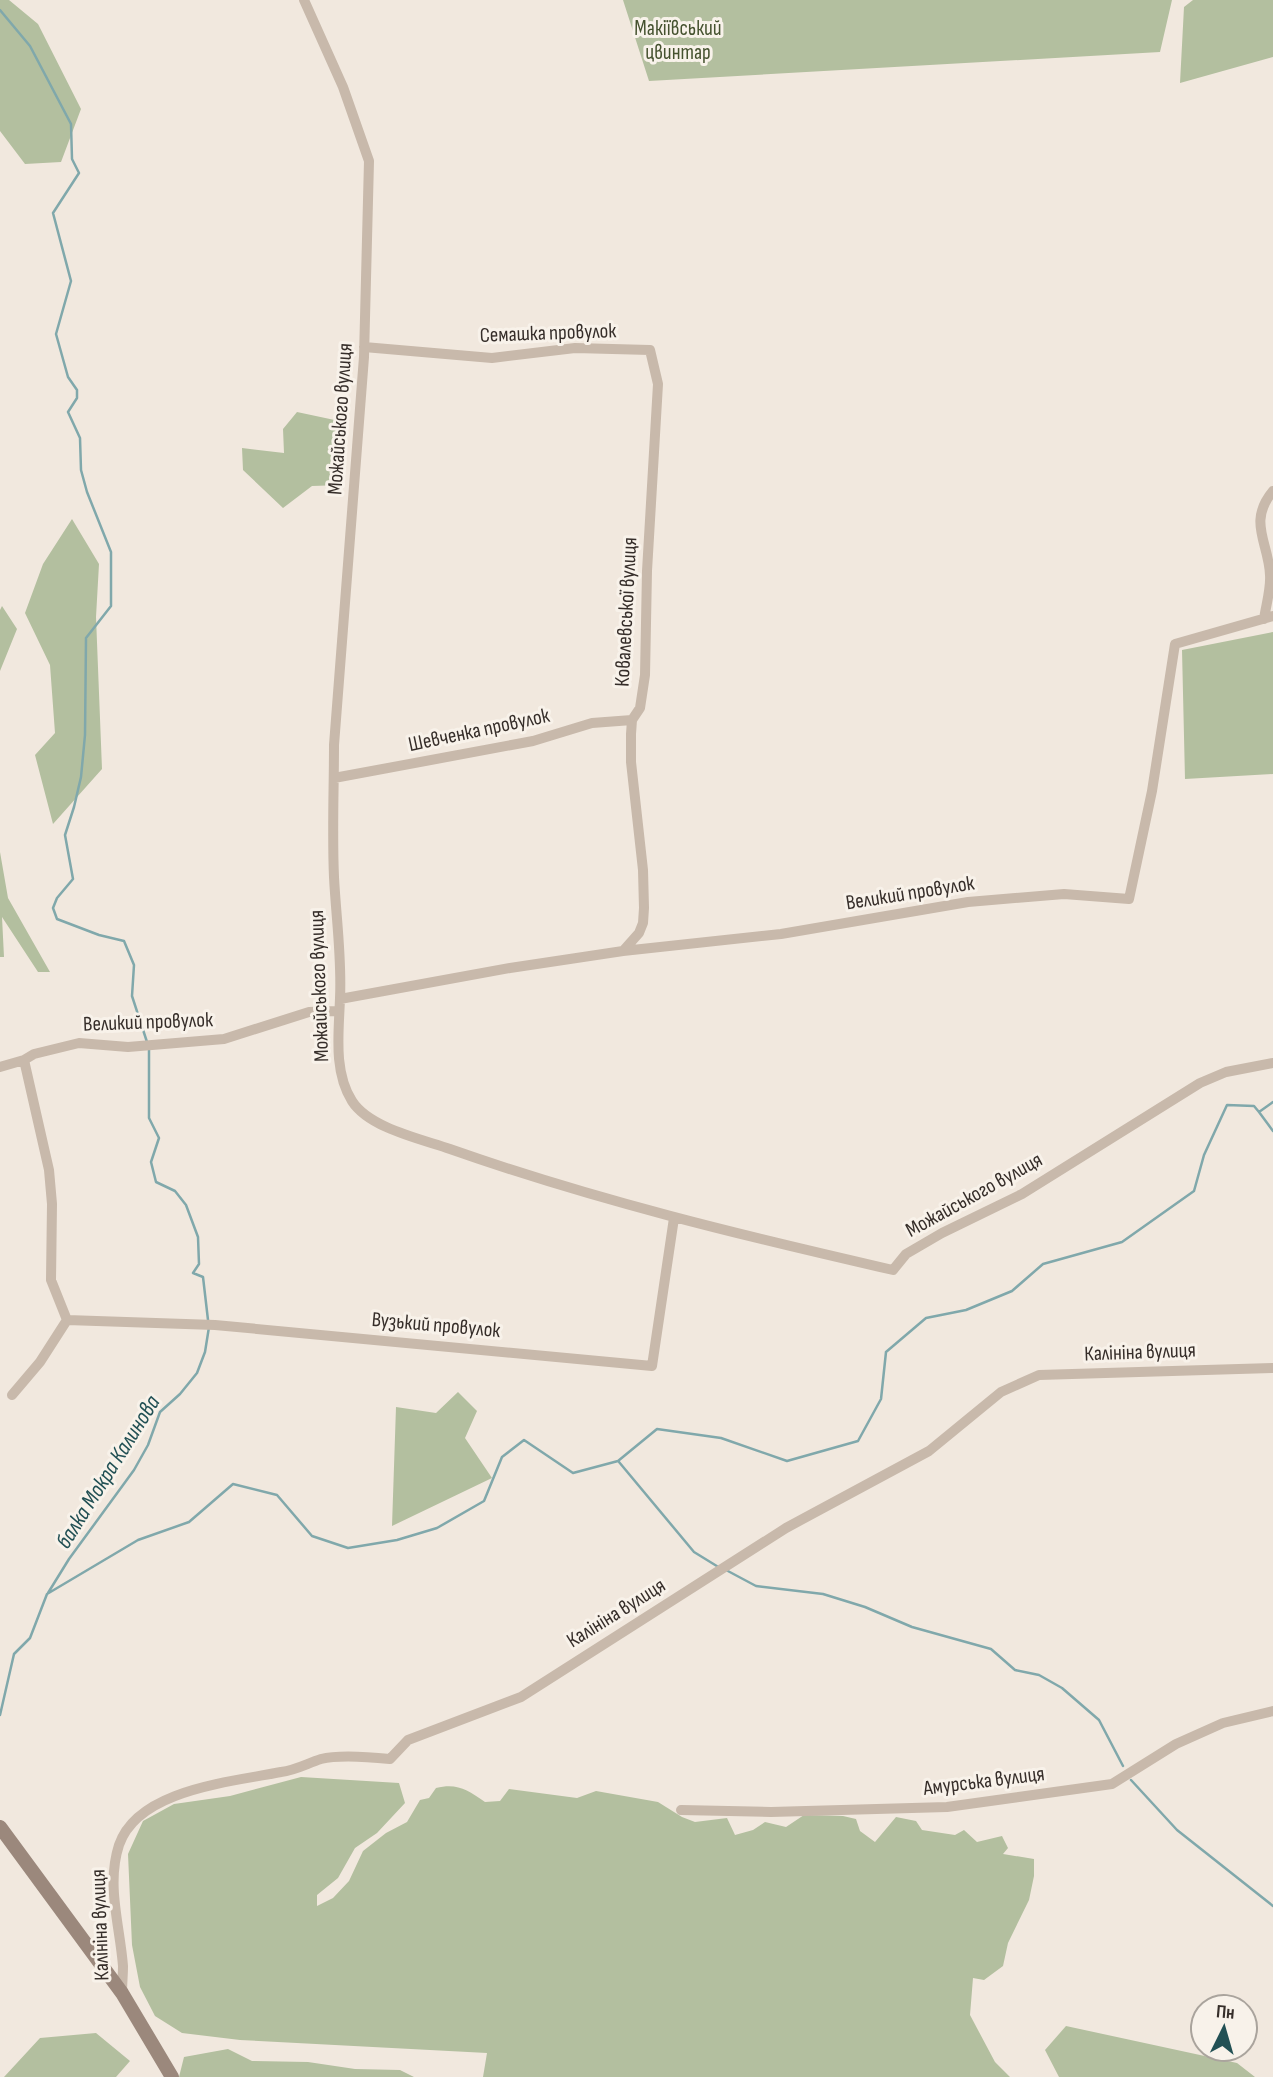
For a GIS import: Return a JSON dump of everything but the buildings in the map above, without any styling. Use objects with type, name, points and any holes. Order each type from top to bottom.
[{"type":"main road","points":[[0,1827],[122,1993],[172,2077]]},
{"type":"street","name":"Можайського вулиця","points":[[304,0],[343,88],[369,161],[365,347],[334,778],[334,873],[340,999],[338,1048],[343,1081],[353,1103],[376,1123],[518,1173],[674,1218],[894,1270],[906,1254],[1021,1194],[1200,1083],[1226,1072],[1273,1063]]},
{"type":"street","name":"Семашка провулок","points":[[365,347],[492,358],[575,348],[650,350]]},
{"type":"street","name":"Ковалевської вулиця","points":[[622,951],[639,933],[644,908],[643,870],[631,762],[632,720],[640,708],[645,675],[647,571],[658,384],[650,350]]},
{"type":"street","points":[[1269,617],[1270,575],[1259,528],[1267,498],[1273,491]]},
{"type":"street","name":"Великий провулок","points":[[340,999],[498,970],[622,951],[781,934],[968,902],[1064,894],[1129,899],[1152,791],[1175,644],[1269,617]]},
{"type":"street","name":"Шевченка провулок","points":[[334,778],[534,741],[592,723],[632,720]]},
{"type":"street","name":"Великий провулок","points":[[0,1067],[34,1054],[79,1043],[128,1047],[224,1039],[309,1012],[338,1011]]},
{"type":"street","points":[[12,1395],[40,1362],[67,1320],[51,1280],[49,1170],[24,1060]]},
{"type":"street","name":"Вузький провулок","points":[[67,1320],[215,1325],[652,1366],[674,1218]]},
{"type":"street","name":"Калініна вулиця","points":[[122,1993],[123,1966],[114,1882],[120,1843],[129,1824],[140,1815],[185,1791],[298,1769],[323,1758],[390,1759],[408,1740],[521,1697],[786,1528],[929,1451],[1000,1392],[1040,1375],[1273,1367]]},
{"type":"street","name":"Амурська вулиця","points":[[681,1811],[771,1812],[947,1807],[1112,1784],[1176,1744],[1223,1723],[1273,1711]]},
{"type":"green space","points":[[0,0],[9,0],[38,24],[81,109],[61,162],[25,164],[0,131]]},
{"type":"green space","name":"Макіївський цвинтар","points":[[623,0],[1172,0],[1160,52],[649,81]]},
{"type":"green space","points":[[1193,0],[1273,0],[1273,57],[1180,83],[1184,7]]},
{"type":"green space","points":[[297,412],[344,422],[342,485],[312,486],[283,508],[243,470],[242,448],[284,453],[283,429]]},
{"type":"green space","points":[[72,519],[99,564],[96,617],[102,769],[53,824],[35,755],[55,733],[50,665],[25,613],[43,564]]},
{"type":"green space","points":[[2,606],[17,629],[0,671],[0,610]]},
{"type":"green space","points":[[1273,632],[1273,774],[1185,779],[1182,650]]},
{"type":"green space","points":[[0,852],[8,898],[50,972],[38,972],[2,917],[4,957],[0,957]]},
{"type":"green space","points":[[458,1392],[477,1411],[465,1438],[492,1478],[392,1526],[396,1407],[436,1413]]},
{"type":"green space","points":[[301,1777],[399,1783],[405,1803],[377,1833],[355,1848],[338,1878],[317,1895],[317,1906],[333,1898],[349,1881],[363,1851],[386,1833],[407,1822],[420,1800],[429,1798],[436,1788],[450,1786],[473,1794],[485,1802],[500,1801],[509,1789],[577,1798],[596,1791],[658,1802],[695,1822],[727,1818],[735,1835],[753,1830],[765,1822],[786,1827],[804,1815],[856,1819],[860,1831],[875,1842],[896,1817],[916,1821],[922,1830],[955,1835],[964,1830],[977,1842],[1002,1836],[1008,1848],[1003,1854],[1034,1859],[1034,1876],[1029,1900],[1008,1943],[1003,1966],[984,1980],[973,1978],[970,2015],[995,2062],[1010,2077],[483,2077],[487,2053],[240,2040],[182,2033],[155,2016],[140,1987],[132,1945],[128,1854],[143,1821],[174,1804],[230,1796]]},
{"type":"green space","points":[[1066,2026],[1189,2053],[1189,2063],[1237,2063],[1255,2077],[1059,2077],[1045,2050]]},
{"type":"green space","points":[[96,2033],[130,2061],[116,2077],[4,2077],[40,2038]]},
{"type":"green space","points":[[228,2049],[252,2061],[308,2062],[355,2069],[400,2070],[414,2077],[179,2077],[184,2057]]},
{"type":"waterway","name":"балка Мокра Калинова","points":[[0,10],[30,46],[71,124],[72,159],[79,173],[53,213],[71,281],[56,334],[68,377],[77,390],[77,398],[68,412],[80,438],[81,470],[111,552],[111,606],[86,638],[85,735],[81,777],[65,835],[73,879],[57,898],[53,908],[57,919],[124,941],[134,965],[132,996],[147,1042]]},
{"type":"waterway","name":"балка Мокра Калинова","points":[[149,1050],[149,1118],[159,1138],[151,1162],[156,1182],[175,1191],[186,1205],[198,1237],[199,1264],[193,1273],[203,1277],[208,1320]]},
{"type":"waterway","points":[[0,1715],[14,1654],[30,1638],[47,1594],[138,1540],[189,1522],[233,1484],[277,1495],[312,1536],[348,1548],[397,1540],[437,1528],[484,1501],[502,1457],[524,1440],[573,1473],[618,1461],[657,1429],[721,1438],[787,1461],[858,1441],[881,1399],[886,1352],[926,1318],[966,1310],[1012,1291],[1043,1264],[1122,1242],[1194,1191],[1204,1155],[1227,1105],[1254,1106],[1259,1112],[1273,1102]]},
{"type":"waterway","points":[[1259,1112],[1273,1131]]},
{"type":"waterway","name":"балка Мокра Калинова","points":[[48,1593],[69,1559],[134,1470],[148,1445],[160,1412],[180,1394],[197,1373],[205,1352],[209,1327]]},
{"type":"waterway","points":[[619,1462],[694,1552],[720,1568]]},
{"type":"waterway","points":[[726,1570],[756,1586],[823,1594],[865,1607],[912,1627],[991,1649],[1015,1670],[1039,1675],[1062,1688],[1099,1720],[1123,1766]]},
{"type":"waterway","points":[[1131,1780],[1177,1830],[1273,1906]]}]
